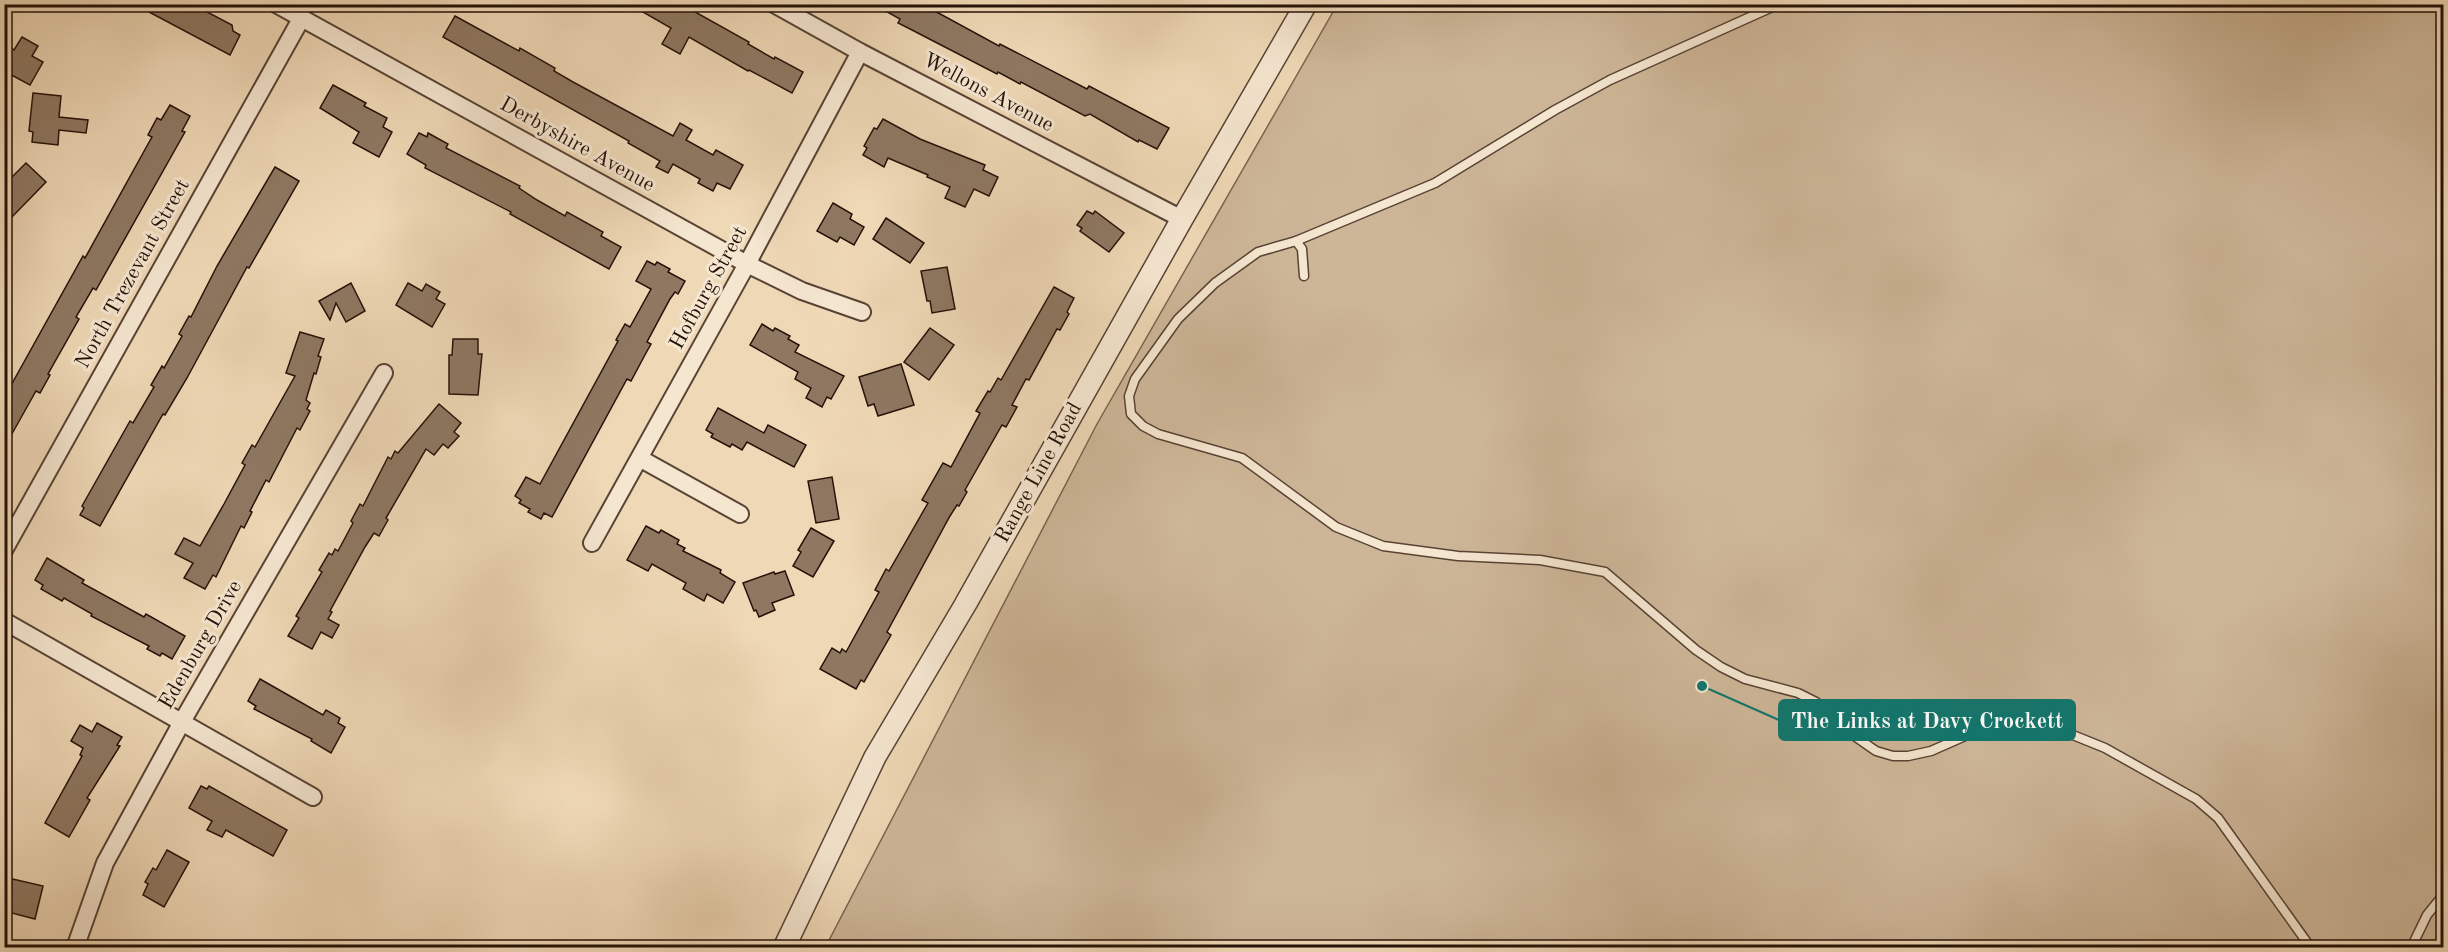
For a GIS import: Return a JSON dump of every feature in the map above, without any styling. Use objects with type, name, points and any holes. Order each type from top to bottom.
[{"type":"street","name":"Derbyshire Avenue","points":[[276,4],[747,264],[802,291],[862,312]]},
{"type":"street","name":"Wellons Avenue","points":[[774,4],[860,52],[1182,219]]},
{"type":"street","name":"Range Line Road","points":[[784,948],[875,757],[1306,4]]},
{"type":"street","name":"North Trezevant Street","points":[[4,550],[301,19]]},
{"type":"street","name":"Hofburg Street","points":[[592,543],[747,264],[860,52]]},
{"type":"street","name":"Edenburg Drive","points":[[75,948],[105,863],[183,720],[384,373]]},
{"type":"street","points":[[640,459],[740,514]]},
{"type":"street","points":[[4,621],[183,720],[313,797]]},
{"type":"lane","points":[[1779,4],[1610,80],[1555,110],[1435,183],[1296,241],[1258,252],[1215,283],[1178,319],[1134,379],[1129,396],[1131,414],[1143,426],[1158,434],[1242,458],[1336,527],[1383,546],[1458,556],[1540,560],[1605,572],[1696,650],[1721,667],[1745,679],[1798,693],[1816,702],[1843,728],[1876,751],[1893,756],[1908,756],[1931,751],[1965,736],[2012,722],[2032,722],[2053,727],[2105,748],[2196,799],[2218,818],[2310,948]]},
{"type":"lane","points":[[1296,241],[1302,249],[1304,276]]},
{"type":"lane","points":[[2411,948],[2427,915],[2444,894]]},
{"type":"shaded area","points":[[1337,5],[2443,5],[2443,947],[825,948],[1097,424]]},
{"type":"building","points":[[134,4],[192,4],[232,25],[233,31],[240,35],[230,55]]},
{"type":"building","points":[[629,4],[681,4],[749,42],[748,44],[774,59],[775,57],[803,72],[792,93],[689,37],[680,54],[662,44],[671,28]]},
{"type":"building","points":[[873,4],[922,4],[999,46],[1000,44],[1087,89],[1089,86],[1169,128],[1157,149],[1139,140],[1138,142],[1090,114],[1085,116],[1021,82],[1020,84],[998,72],[997,74],[898,23],[900,19]]},
{"type":"building","points":[[455,16],[519,51],[520,48],[555,68],[554,71],[573,82],[673,136],[680,123],[692,130],[686,140],[713,155],[716,150],[743,165],[730,189],[717,183],[713,191],[698,183],[700,179],[673,164],[668,173],[656,167],[660,161],[628,143],[629,141],[443,37]]},
{"type":"building","points":[[22,37],[38,46],[32,56],[43,62],[30,85],[4,71],[4,44],[14,50]]},
{"type":"building","points":[[333,85],[366,103],[364,106],[387,118],[383,127],[392,132],[379,157],[353,143],[359,132],[320,108]]},
{"type":"building","points":[[33,93],[61,96],[59,117],[88,120],[86,133],[59,130],[58,145],[32,142],[33,132],[29,131]]},
{"type":"building","points":[[170,105],[190,116],[182,131],[185,132],[96,290],[93,288],[76,317],[79,319],[40,393],[36,391],[4,448],[4,398],[152,137],[148,135],[157,118],[161,120]]},
{"type":"building","points":[[883,119],[920,139],[985,165],[983,170],[998,177],[989,196],[974,189],[965,207],[945,198],[950,187],[927,177],[928,175],[888,158],[884,167],[863,155],[867,148],[864,146],[874,128],[877,129]]},
{"type":"building","points":[[419,133],[427,137],[428,133],[448,144],[446,148],[520,186],[519,188],[537,200],[565,216],[567,212],[603,232],[601,236],[621,247],[609,269],[510,214],[511,212],[425,168],[426,165],[407,154]]},
{"type":"building","points":[[26,163],[46,182],[12,217],[4,209],[4,185]]},
{"type":"building","points":[[275,167],[299,181],[249,268],[247,267],[187,378],[165,415],[163,414],[100,526],[80,515],[84,508],[82,506],[130,421],[133,423],[154,387],[151,385],[162,366],[164,368],[182,336],[179,334],[189,316],[191,317],[217,266]]},
{"type":"building","points":[[833,203],[852,214],[850,219],[864,227],[854,245],[840,237],[837,242],[817,231]]},
{"type":"building","points":[[1087,211],[1093,214],[1095,211],[1124,233],[1109,252],[1080,231],[1082,228],[1077,225]]},
{"type":"building","points":[[886,218],[924,243],[910,263],[873,239]]},
{"type":"building","points":[[647,261],[655,265],[657,262],[670,269],[668,272],[685,281],[678,294],[675,292],[670,299],[647,342],[651,344],[631,381],[627,379],[552,517],[544,513],[541,519],[528,512],[530,509],[519,503],[521,500],[515,496],[526,477],[540,484],[625,324],[630,327],[651,289],[636,281]]},
{"type":"building","points":[[947,267],[955,309],[932,313],[921,271]]},
{"type":"building","points":[[351,283],[365,311],[346,322],[336,303],[330,320],[319,301]]},
{"type":"building","points":[[408,283],[422,291],[426,284],[440,292],[436,299],[445,304],[432,327],[396,305]]},
{"type":"building","points":[[1054,287],[1074,298],[1067,312],[1069,314],[1060,330],[1057,329],[1029,380],[1026,379],[1012,405],[1017,407],[1006,427],[1002,425],[965,490],[967,492],[959,506],[957,505],[950,516],[887,632],[891,635],[864,682],[861,680],[856,689],[820,669],[832,648],[840,653],[842,649],[846,652],[879,592],[875,590],[886,569],[889,571],[928,503],[922,500],[943,463],[951,467],[980,413],[976,411],[998,378],[1001,380]]},
{"type":"building","points":[[762,324],[773,331],[775,328],[790,336],[788,339],[799,345],[795,352],[844,376],[831,399],[827,397],[822,407],[806,398],[811,388],[795,379],[798,372],[750,345]]},
{"type":"building","points":[[930,328],[954,345],[929,380],[904,362]]},
{"type":"building","points":[[300,332],[324,339],[318,356],[321,357],[316,374],[314,373],[306,400],[310,403],[307,409],[310,411],[300,430],[297,428],[269,482],[266,480],[244,528],[241,526],[216,577],[213,575],[205,589],[184,578],[193,563],[175,554],[184,538],[200,546],[224,504],[245,465],[242,463],[252,445],[255,447],[295,376],[286,373]]},
{"type":"building","points":[[453,339],[478,339],[478,354],[482,354],[478,395],[449,394],[449,355],[452,355]]},
{"type":"building","points":[[901,364],[914,405],[878,416],[874,404],[868,406],[859,377]]},
{"type":"building","points":[[439,404],[461,423],[454,432],[459,436],[448,448],[443,444],[434,455],[426,449],[386,518],[388,520],[379,536],[374,533],[330,611],[332,612],[328,619],[339,625],[332,638],[321,632],[312,649],[288,636],[299,618],[296,616],[322,572],[319,570],[329,553],[332,555],[335,549],[338,551],[360,504],[363,506],[388,457],[391,459],[395,451],[398,453]]},
{"type":"building","points":[[718,408],[764,433],[768,425],[806,445],[794,467],[747,442],[742,450],[732,444],[730,447],[711,437],[713,434],[706,430]]},
{"type":"building","points":[[832,477],[839,519],[816,523],[808,481]]},
{"type":"building","points":[[646,526],[659,533],[661,530],[679,540],[677,544],[685,548],[683,551],[721,570],[720,573],[735,582],[723,603],[707,594],[704,601],[683,589],[686,583],[652,564],[648,571],[627,560]]},
{"type":"building","points":[[811,528],[834,541],[813,577],[793,566],[801,552],[798,550]]},
{"type":"building","points":[[47,558],[84,580],[82,583],[144,617],[146,614],[185,636],[172,659],[162,653],[160,656],[147,649],[149,646],[91,616],[92,614],[64,598],[62,601],[41,589],[43,585],[35,580]]},
{"type":"building","points":[[785,571],[794,595],[772,603],[775,610],[759,617],[756,610],[754,611],[743,583],[774,572],[775,574]]},
{"type":"building","points":[[260,679],[323,715],[326,710],[340,718],[338,723],[345,727],[331,753],[311,741],[312,739],[254,709],[256,706],[248,701]]},
{"type":"building","points":[[97,723],[122,737],[117,745],[120,746],[87,798],[90,800],[69,837],[45,823],[82,756],[80,755],[83,748],[71,741],[80,725],[92,732]]},
{"type":"building","points":[[201,786],[207,789],[209,786],[287,830],[273,856],[226,830],[222,837],[207,830],[212,821],[189,808]]},
{"type":"building","points":[[167,850],[189,862],[164,907],[143,895],[148,884],[145,882],[153,868],[156,870]]},
{"type":"building","points":[[4,877],[43,886],[35,919],[4,911]]},
{"type":"place","name":"The Links at Davy Crockett","points":[[1702,686]]}]
